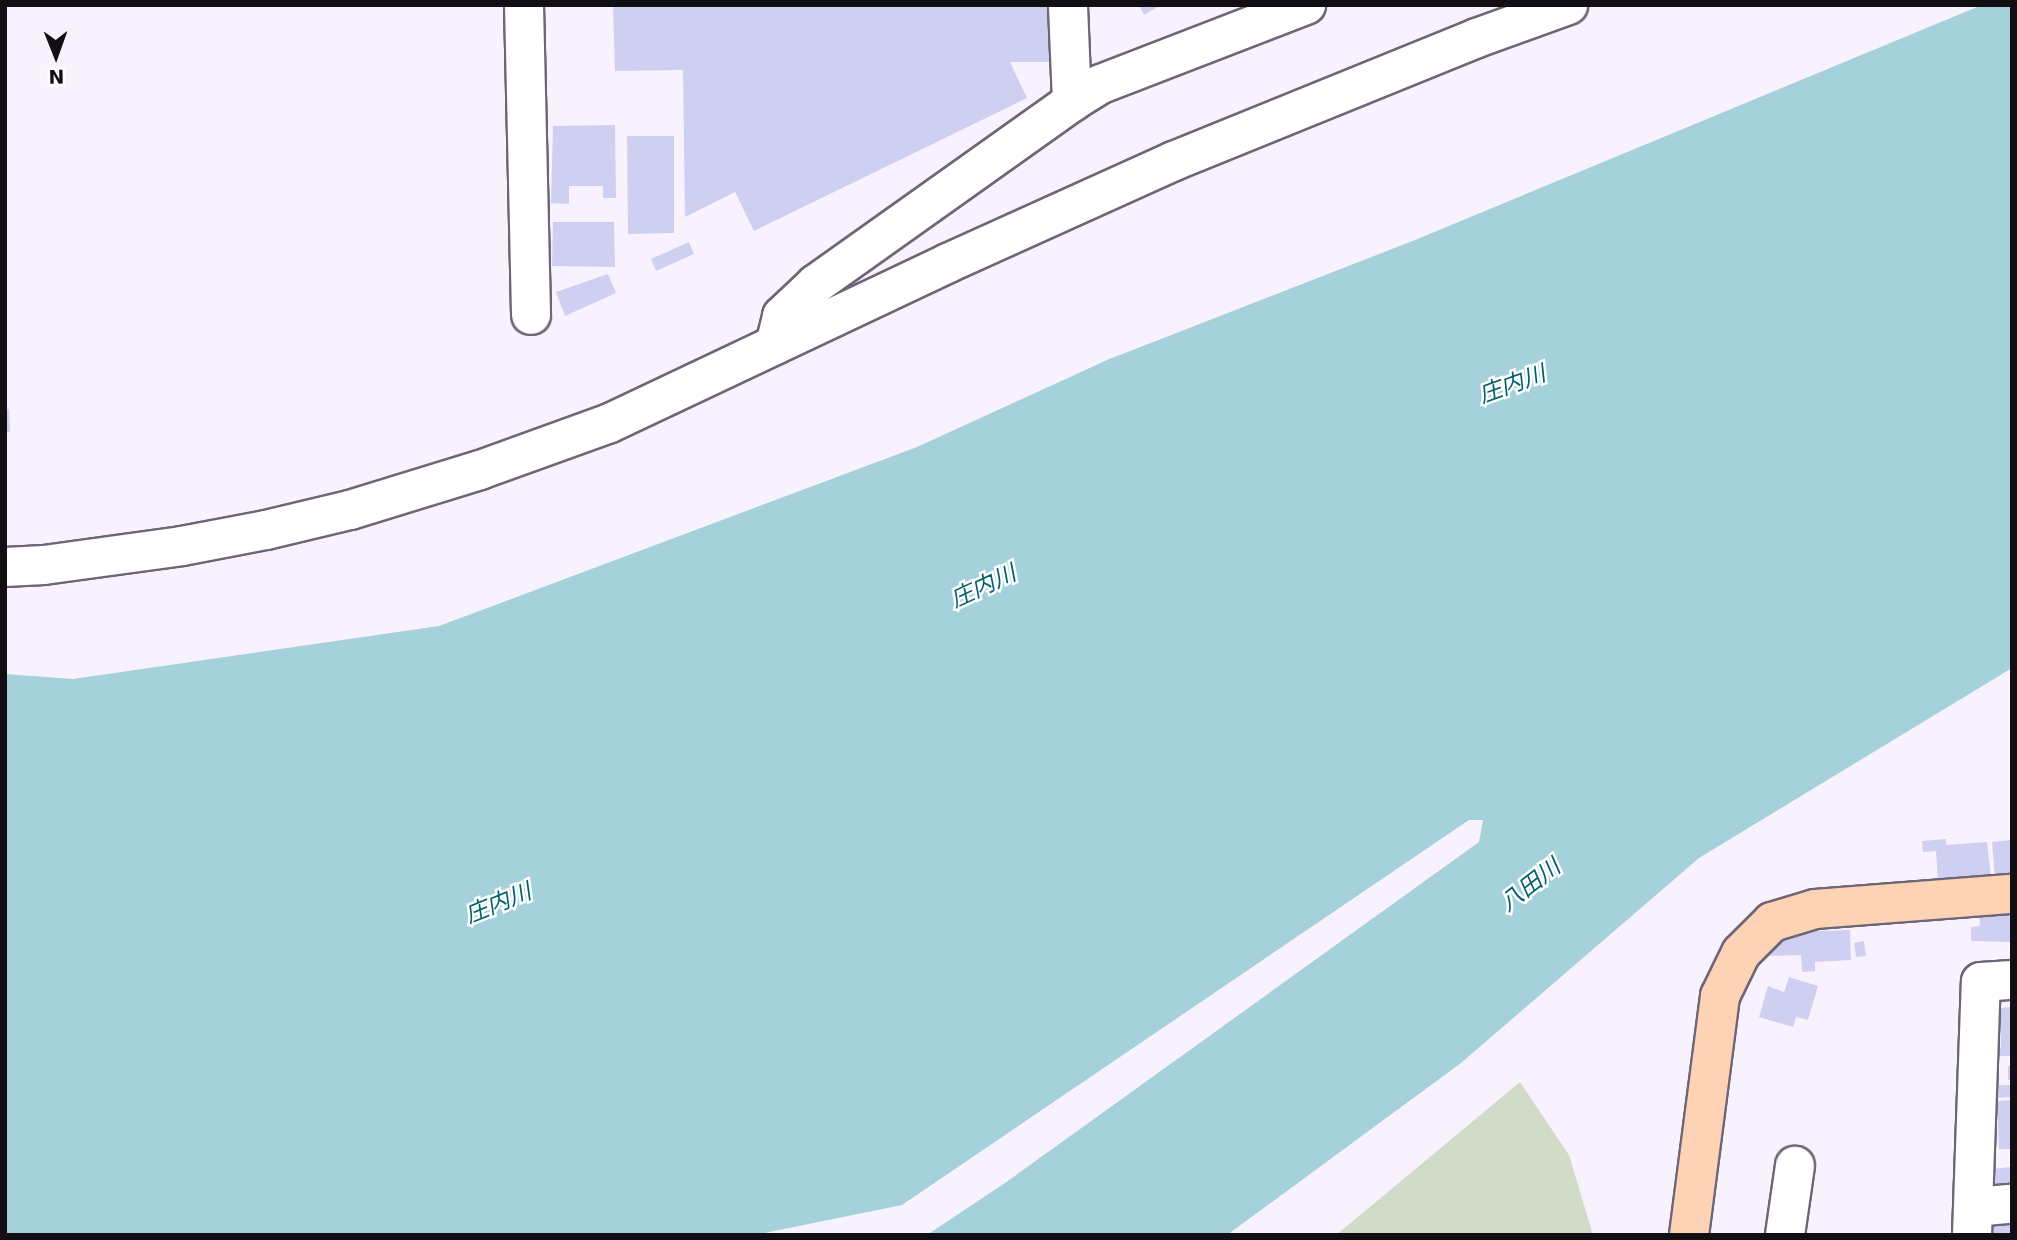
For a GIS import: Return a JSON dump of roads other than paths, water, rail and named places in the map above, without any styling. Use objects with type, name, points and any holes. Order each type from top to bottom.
[{"type":"main road","points":[[1689,1235],[1720,996],[1741,953],[1772,922],[1815,909],[2012,894]]},
{"type":"street","points":[[524,5],[530,315]]},
{"type":"street","points":[[1068,5],[1072,102]]},
{"type":"street","points":[[775,345],[782,316],[816,284],[1072,102],[1101,85],[1306,5]]},
{"type":"street","points":[[5,567],[44,565],[182,546],[350,510],[480,470],[610,423],[1174,162],[1477,38],[1568,5]]},
{"type":"street","points":[[2012,980],[1981,982],[1973,1221],[2012,1204]]},
{"type":"street","points":[[1785,1235],[1795,1166]]},
{"type":"water","points":[[1982,5],[2012,5],[2012,668],[1699,858],[1461,1063],[1227,1235],[927,1235],[1005,1183],[1479,842],[1483,820],[1469,820],[902,1205],[755,1235],[5,1235],[5,674],[73,679],[439,626],[917,447],[1107,360],[1415,240]]},
{"type":"water label","name":"庄内川","points":[[1512,384]]},
{"type":"water label","name":"庄内川","points":[[983,586]]},
{"type":"water label","name":"八田川","points":[[1530,885]]},
{"type":"water label","name":"庄内川","points":[[498,903]]}]
